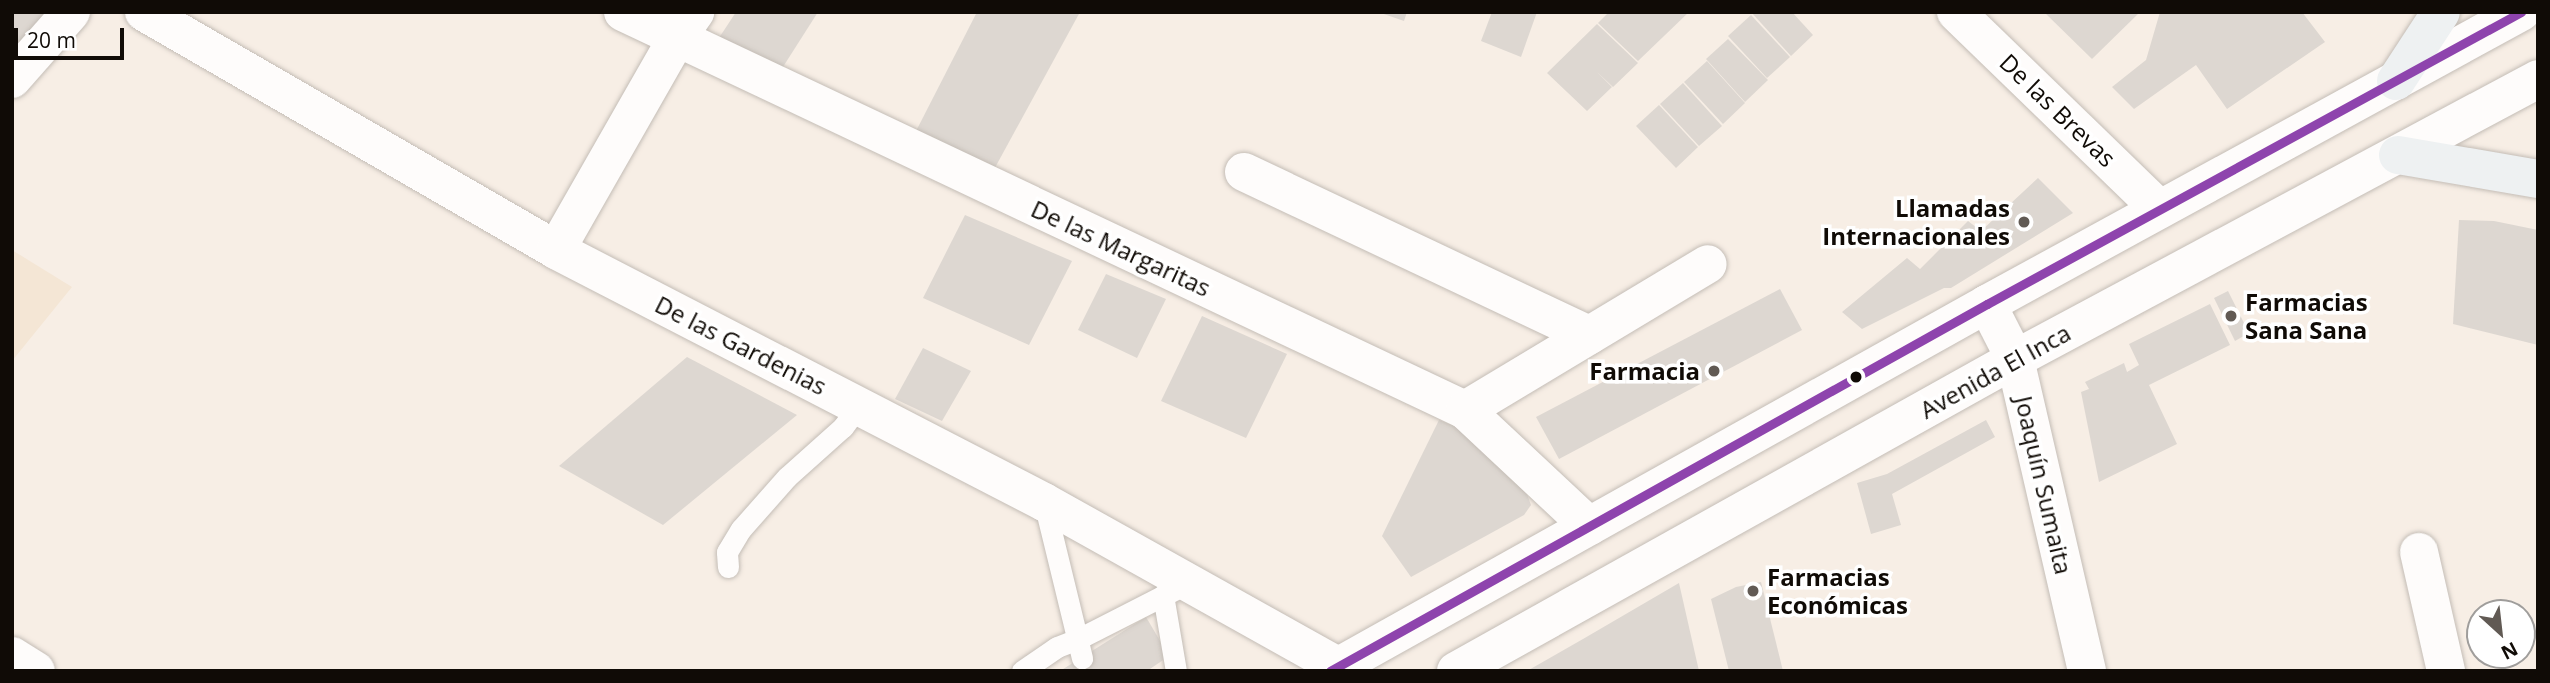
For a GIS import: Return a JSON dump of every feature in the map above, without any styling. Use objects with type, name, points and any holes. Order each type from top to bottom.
[{"type":"main road","points":[[2396,81],[2441,12]]},
{"type":"main road","points":[[2398,155],[2538,178]]},
{"type":"street","points":[[12,79],[71,12]]},
{"type":"street","name":"De las Gardenias","points":[[144,12],[556,250],[1045,502],[1176,589],[1337,669]]},
{"type":"street","name":"De las Margaritas","points":[[623,12],[686,25],[1465,410],[1589,526]]},
{"type":"street","name":"De las Brevas","points":[[1956,12],[2159,209]]},
{"type":"street","points":[[1337,669],[1987,304],[2521,12]]},
{"type":"street","points":[[556,250],[686,25]]},
{"type":"street","name":"Avenida El Inca","points":[[1456,671],[2015,359],[2538,79]]},
{"type":"street","points":[[1244,172],[1589,335]]},
{"type":"street","points":[[1465,410],[1708,264]]},
{"type":"street","name":"Joaquín Sumaita","points":[[1987,304],[2015,359],[2087,671]]},
{"type":"street","points":[[2419,552],[2446,671]]},
{"type":"street","points":[[12,656],[36,671]]},
{"type":"lane","points":[[728,568],[727,552],[741,529],[788,477],[844,427],[858,406]]},
{"type":"lane","points":[[1045,502],[1080,648]]},
{"type":"lane","points":[[1022,671],[1057,647],[1080,648],[1176,589]]},
{"type":"lane","points":[[1176,589],[1176,671]]},
{"type":"shaded area","points":[[12,250],[72,287],[12,361]]},
{"type":"building","points":[[12,12],[49,12],[12,56]]},
{"type":"building","points":[[736,12],[818,12],[781,70],[717,41]]},
{"type":"building","points":[[977,12],[1080,12],[991,175],[914,135]]},
{"type":"building","points":[[1378,12],[1407,12],[1404,21]]},
{"type":"building","points":[[1492,12],[1537,12],[1521,57],[1481,41]]},
{"type":"building","points":[[1609,12],[1689,12],[1638,61],[1598,23]]},
{"type":"building","points":[[1751,12],[1792,12],[1813,35],[1791,56]]},
{"type":"building","points":[[2044,12],[2140,12],[2092,59]]},
{"type":"building","points":[[2160,12],[2302,12],[2325,42],[2227,109],[2196,65],[2134,109],[2112,87],[2146,60]]},
{"type":"building","points":[[1751,15],[1790,57],[1767,78],[1728,36]]},
{"type":"building","points":[[1597,24],[1638,63],[1613,87],[1597,72],[1612,87],[1587,111],[1547,73]]},
{"type":"building","points":[[1728,39],[1768,80],[1745,102],[1706,59]]},
{"type":"building","points":[[1707,61],[1745,103],[1723,124],[1684,82]]},
{"type":"building","points":[[1683,83],[1722,126],[1699,146],[1660,104]]},
{"type":"building","points":[[1659,105],[1698,147],[1676,168],[1636,126]]},
{"type":"building","points":[[2038,178],[2073,213],[1951,288],[1944,288],[1862,329],[1842,312],[1907,258],[1920,269],[1968,221],[1981,231]]},
{"type":"building","points":[[965,215],[1072,261],[1029,345],[923,298]]},
{"type":"building","points":[[2459,220],[2494,221],[2538,230],[2538,345],[2453,324]]},
{"type":"building","points":[[1106,274],[1166,299],[1137,358],[1078,330]]},
{"type":"building","points":[[1780,289],[1802,330],[1559,459],[1536,417]]},
{"type":"building","name":"Farmacias Sana Sana","points":[[2228,291],[2249,333],[2235,341],[2214,298]]},
{"type":"building","points":[[2210,304],[2230,345],[2149,385],[2177,444],[2099,482],[2081,392],[2089,389],[2085,382],[2124,363],[2127,372],[2139,365],[2129,344]]},
{"type":"building","points":[[1202,316],[1287,354],[1246,438],[1161,401]]},
{"type":"building","points":[[923,348],[971,371],[942,421],[895,399]]},
{"type":"building","points":[[687,357],[797,415],[663,525],[559,466]]},
{"type":"building","points":[[1439,420],[1457,427],[1524,486],[1531,505],[1524,515],[1411,577],[1382,536]]},
{"type":"building","points":[[1986,420],[1995,437],[1892,494],[1901,525],[1871,534],[1857,483],[1887,474]]},
{"type":"building","points":[[1761,582],[1783,671],[1729,671],[1711,599],[1736,587]]},
{"type":"building","points":[[1679,583],[1699,671],[1527,671],[1583,639]]},
{"type":"building","points":[[1146,617],[1169,656],[1147,671],[1060,671]]},
{"type":"transit line","points":[[1330,671],[1987,304],[2521,12]]},
{"type":"place","name":"Llamadas Internacionales","points":[[2024,222]]},
{"type":"place","name":"Farmacias Sana Sana","points":[[2231,316]]},
{"type":"place","name":"Farmacia","points":[[1714,371]]},
{"type":"place","name":"Farmacias Económicas","points":[[1753,591]]}]
